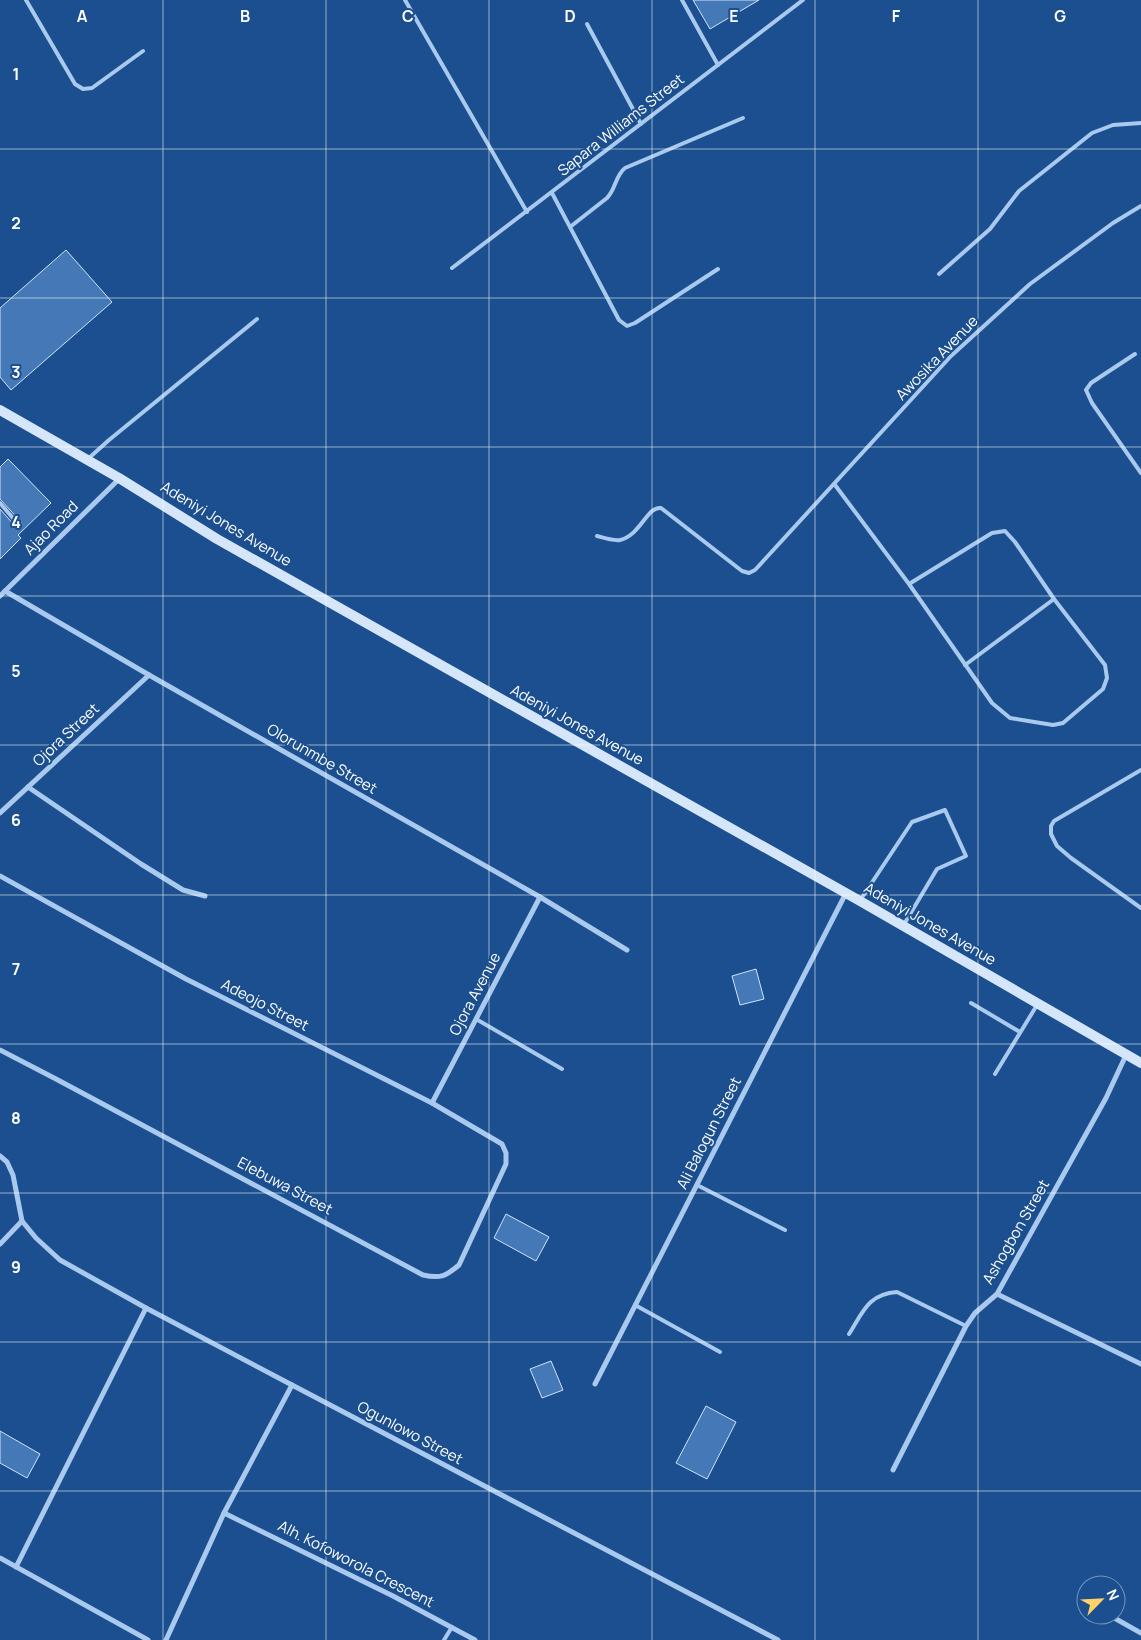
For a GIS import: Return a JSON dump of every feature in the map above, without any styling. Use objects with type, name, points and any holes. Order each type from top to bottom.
[{"type":"street","name":"Adeniyi Jones Avenue","points":[[0,410],[119,478],[217,539],[846,893],[1141,1063]]},
{"type":"street","name":"Ajao Road","points":[[0,596],[119,478]]},
{"type":"street","name":"Olorunmbe Street","points":[[5,591],[540,897],[626,950]]},
{"type":"street","name":"Ojora Street","points":[[0,813],[149,675]]},
{"type":"street","points":[[28,786],[141,864],[183,890],[205,896]]},
{"type":"street","name":"Adeojo Street","points":[[0,876],[186,979],[432,1103],[502,1144],[506,1153],[506,1164]]},
{"type":"street","name":"Ali Balogun Street","points":[[595,1384],[846,893]]},
{"type":"street","name":"Ojora Avenue","points":[[432,1103],[540,897]]},
{"type":"street","name":"Elebuwa Street","points":[[0,1050],[56,1078],[423,1275],[436,1278],[448,1274],[459,1265],[506,1164]]},
{"type":"street","name":"Ashogbon Street","points":[[893,1470],[966,1326],[975,1313],[997,1294],[1106,1098],[1126,1054]]},
{"type":"street","points":[[0,1156],[7,1162],[13,1176],[22,1221],[0,1244]]},
{"type":"street","name":"Ogunlowo Street","points":[[22,1221],[36,1238],[60,1260],[146,1308],[778,1640]]},
{"type":"street","points":[[997,1294],[1141,1364]]},
{"type":"street","points":[[16,1567],[146,1308]]},
{"type":"street","points":[[166,1640],[224,1513],[292,1386]]},
{"type":"street","name":"Alh. Kofoworola Crescent","points":[[224,1513],[394,1596],[475,1640]]},
{"type":"street","points":[[0,1558],[148,1640]]},
{"type":"street","points":[[1126,1625],[1141,1633]]},
{"type":"lane","points":[[26,0],[75,84],[83,89],[92,88],[143,51]]},
{"type":"lane","points":[[405,0],[527,212]]},
{"type":"lane","points":[[682,0],[718,65]]},
{"type":"lane","name":"Sapara Williams Street","points":[[452,268],[803,0]]},
{"type":"lane","points":[[586,24],[641,124]]},
{"type":"lane","points":[[570,227],[612,193],[619,173],[625,168],[743,118]]},
{"type":"lane","points":[[939,274],[990,229],[1018,191],[1092,133],[1113,125],[1141,123]]},
{"type":"lane","points":[[552,193],[619,320],[627,326],[635,323],[718,270]]},
{"type":"lane","name":"Awosika Avenue","points":[[597,536],[619,540],[630,536],[639,528],[652,510],[657,507],[661,508],[742,571],[749,573],[756,570],[952,356],[1030,284],[1113,223],[1141,206]]},
{"type":"lane","points":[[87,460],[256,319]]},
{"type":"lane","points":[[1135,354],[1091,383],[1086,390],[1092,403],[1141,473]]},
{"type":"lane","points":[[835,485],[909,584],[992,703],[1010,718],[1053,725],[1063,723],[1103,689],[1107,678],[1105,665],[1005,531],[992,533],[909,584]]},
{"type":"lane","points":[[0,503],[18,524]]},
{"type":"lane","points":[[965,665],[1054,598]]},
{"type":"lane","points":[[1141,770],[1054,821],[1051,826],[1051,834],[1057,846],[1141,908]]},
{"type":"lane","points":[[860,901],[912,822],[945,810],[966,856],[937,869],[903,926]]},
{"type":"lane","points":[[971,1003],[1020,1032]]},
{"type":"lane","points":[[995,1074],[1038,1003]]},
{"type":"lane","points":[[476,1019],[562,1069]]},
{"type":"lane","points":[[697,1185],[784,1230]]},
{"type":"lane","points":[[849,1334],[869,1302],[879,1295],[897,1292],[966,1326]]},
{"type":"lane","points":[[635,1305],[720,1352]]},
{"type":"lane","points":[[444,1640],[452,1627]]},
{"type":"building","points":[[693,0],[759,0],[710,29]]},
{"type":"building","points":[[66,250],[112,302],[11,390],[0,377],[0,308]]},
{"type":"building","points":[[8,459],[51,503],[18,535],[21,538],[0,559],[0,509],[16,527],[19,528],[22,525],[0,499],[0,467]]},
{"type":"building","points":[[756,969],[764,999],[740,1005],[732,976]]},
{"type":"building","points":[[506,1214],[549,1237],[536,1261],[494,1238]]},
{"type":"building","points":[[551,1361],[563,1390],[542,1398],[530,1369]]},
{"type":"building","points":[[706,1406],[736,1422],[707,1479],[676,1463]]},
{"type":"building","points":[[0,1431],[40,1454],[27,1478],[0,1463]]}]
